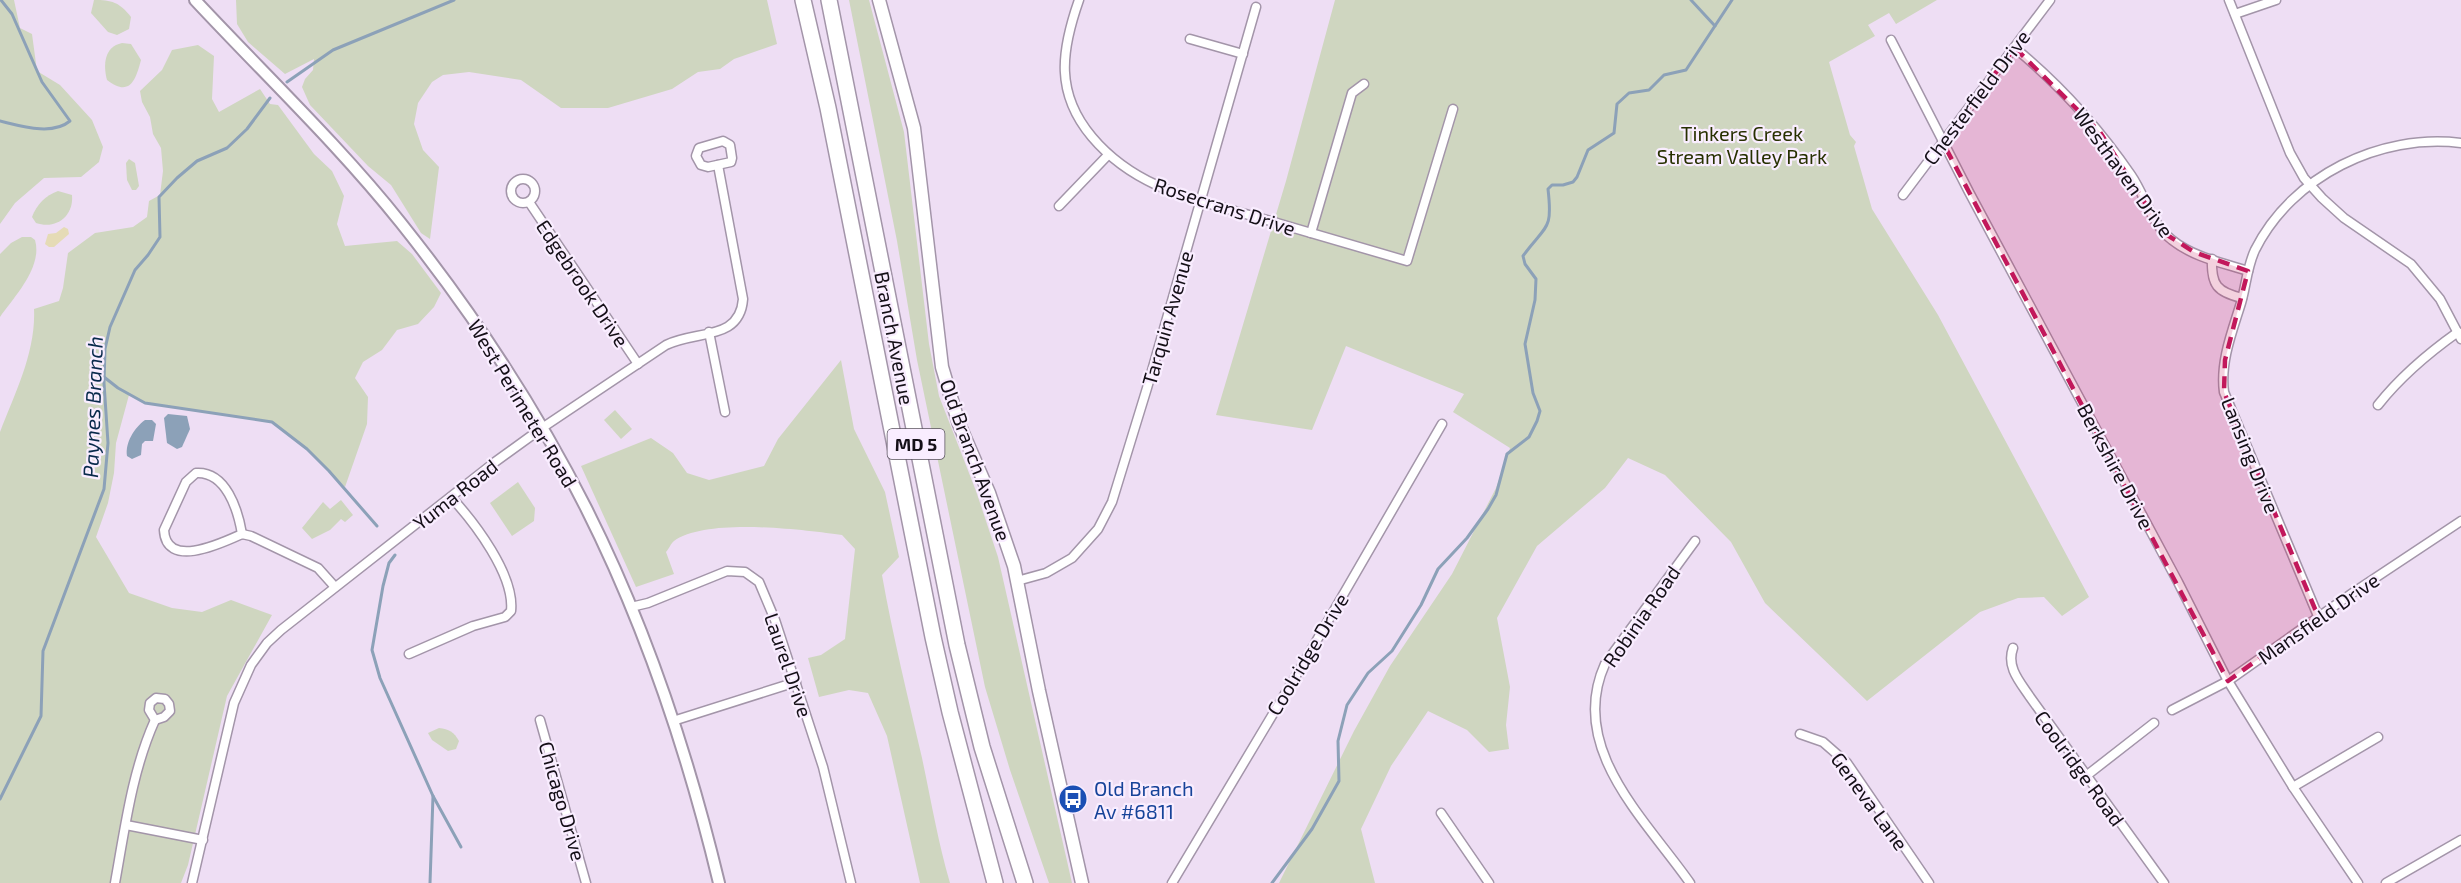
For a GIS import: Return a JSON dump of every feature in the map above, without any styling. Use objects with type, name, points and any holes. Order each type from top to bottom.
[{"type":"highway","name":"Branch Avenue","points":[[803,0],[828,108],[933,637],[950,712],[995,883]]},
{"type":"highway","name":"Branch Avenue","points":[[829,0],[957,645],[982,747],[1025,883]]},
{"type":"main road","name":"Old Branch Avenue","points":[[879,0],[915,128],[942,367],[959,424],[998,516],[1017,580],[1082,883]]},
{"type":"street","name":"West Perimeter Road","points":[[195,0],[365,180],[401,222],[460,302],[542,428],[586,508],[631,608],[674,721],[702,815],[719,883]]},
{"type":"street","name":"Rosecrans Drive","points":[[1079,0],[1065,54],[1066,89],[1082,124],[1108,155],[1146,181],[1201,201],[1407,261],[1453,109]]},
{"type":"street","name":"Chesterfield Drive","points":[[1903,195],[2050,0]]},
{"type":"street","points":[[2229,0],[2290,153],[2309,184],[2344,218],[2411,264],[2440,299],[2459,336],[2420,360],[2398,380],[2378,405]]},
{"type":"street","points":[[2235,14],[2276,0]]},
{"type":"street","name":"Tarquin Avenue","points":[[1017,580],[1046,573],[1072,558],[1091,538],[1107,512],[1121,476],[1256,7]]},
{"type":"street","points":[[1190,39],[1243,54]]},
{"type":"street","name":"Berkshire Drive","points":[[1892,40],[1942,141],[2178,582],[2228,681],[2293,787],[2358,883]]},
{"type":"street","name":"Westhaven Drive","points":[[2014,48],[2060,88],[2100,132],[2132,177],[2151,215],[2164,233],[2183,247],[2248,271]]},
{"type":"street","points":[[1311,233],[1352,93],[1364,84]]},
{"type":"street","name":"Lansing Drive","points":[[2319,616],[2224,392],[2225,360],[2253,253],[2268,226],[2290,201],[2309,184],[2328,172],[2356,159],[2400,144],[2427,140],[2461,143]]},
{"type":"street","points":[[1059,206],[1108,155]]},
{"type":"street","name":"Yuma Road","points":[[192,883],[227,728],[243,680],[257,655],[267,643],[335,587],[542,428],[675,340],[726,328],[736,322],[741,314],[743,299],[718,165]]},
{"type":"street","name":"Edgebrook Drive","points":[[530,202],[638,364]]},
{"type":"street","points":[[2212,259],[2212,273],[2217,286],[2225,293],[2242,298]]},
{"type":"street","points":[[709,332],[725,412]]},
{"type":"street","name":"Coolridge Drive","points":[[1172,883],[1310,652],[1442,424]]},
{"type":"street","points":[[242,534],[240,520],[225,488],[218,478],[206,473],[191,476],[164,530],[164,538],[168,544],[183,552],[192,553],[242,534],[251,536],[318,568],[335,587]]},
{"type":"street","points":[[409,654],[458,632],[505,617],[511,611],[508,590],[488,545],[451,497]]},
{"type":"street","name":"Mansfield Drive","points":[[2172,710],[2228,681],[2319,616],[2461,521]]},
{"type":"street","name":"Robinia Road","points":[[1690,883],[1610,771],[1601,752],[1596,722],[1598,682],[1605,664],[1695,541]]},
{"type":"street","name":"Laurel Drive","points":[[631,608],[727,571],[745,572],[759,582],[796,682],[823,766],[851,883]]},
{"type":"street","name":"Coolridge Road","points":[[2013,648],[2010,661],[2014,672],[2164,883]]},
{"type":"street","points":[[674,721],[796,682]]},
{"type":"street","points":[[115,883],[144,744],[155,720]]},
{"type":"street","name":"Chicago Drive","points":[[540,720],[586,883]]},
{"type":"street","points":[[2086,776],[2154,723]]},
{"type":"street","name":"Geneva Lane","points":[[1800,734],[1823,742],[1847,764],[1929,883]]},
{"type":"street","points":[[2293,787],[2378,736]]},
{"type":"street","points":[[1441,813],[1489,883]]},
{"type":"street","points":[[126,825],[203,840]]},
{"type":"street","points":[[2386,883],[2461,840]]},
{"type":"highlighted area","points":[[2015,48],[2100,132],[2164,233],[2194,252],[2248,271],[2225,360],[2224,392],[2318,616],[2228,681],[1942,141]]},
{"type":"green space","points":[[0,0],[14,0],[20,28],[32,34],[37,71],[60,85],[92,120],[103,147],[99,162],[81,177],[44,178],[15,203],[0,224]]},
{"type":"green space","points":[[94,0],[110,1],[123,8],[131,17],[129,29],[117,35],[108,32],[91,13]]},
{"type":"green space","points":[[236,0],[767,0],[777,44],[734,59],[720,69],[698,72],[672,89],[608,108],[561,108],[521,80],[469,72],[443,75],[432,82],[418,103],[414,124],[423,150],[439,167],[430,239],[421,233],[391,185],[368,166],[310,105],[302,87],[305,79],[313,70],[314,59],[285,74],[248,42],[237,24]]},
{"type":"green space","points":[[849,0],[869,0],[904,132],[929,344],[939,396],[976,491],[998,557],[1072,883],[1049,883],[1010,770],[985,687],[917,360],[897,241]]},
{"type":"green space","name":"Tinkers Creek Stream Valley Park","points":[[1335,0],[1937,0],[1896,24],[1889,13],[1868,25],[1875,36],[1829,62],[1850,135],[1856,142],[1854,146],[1872,209],[1938,315],[2089,597],[2062,616],[2044,597],[2018,598],[1980,612],[1867,701],[1765,603],[1731,542],[1665,475],[1628,458],[1605,488],[1537,546],[1497,618],[1510,687],[1506,725],[1509,749],[1489,752],[1467,730],[1428,711],[1391,766],[1361,829],[1375,883],[1279,883],[1354,731],[1390,666],[1452,574],[1496,488],[1510,448],[1453,412],[1464,394],[1346,346],[1312,430],[1216,415],[1286,181]]},
{"type":"green space","points":[[131,44],[141,60],[137,74],[127,87],[115,85],[107,80],[105,68],[108,53],[116,45]]},
{"type":"green space","points":[[198,45],[214,56],[212,99],[219,112],[260,89],[270,104],[278,105],[314,154],[332,171],[344,196],[337,224],[345,246],[397,241],[412,254],[441,293],[434,307],[418,324],[397,330],[382,350],[363,362],[355,378],[368,397],[367,424],[345,487],[307,449],[272,422],[145,403],[129,395],[116,443],[114,473],[108,503],[96,537],[129,593],[172,608],[202,612],[231,600],[272,615],[227,696],[188,865],[181,883],[0,883],[0,432],[28,357],[34,325],[34,309],[59,301],[68,253],[95,233],[133,227],[147,217],[149,201],[160,195],[163,171],[161,148],[153,134],[150,117],[142,102],[140,91],[162,70],[172,50]]},
{"type":"green space","points":[[129,159],[135,163],[139,186],[136,190],[132,190],[127,180],[126,163]]},
{"type":"green space","points":[[58,191],[72,195],[72,203],[67,215],[57,223],[50,225],[36,223],[32,217],[36,208],[45,198]]},
{"type":"green space","points":[[22,237],[31,237],[35,240],[35,261],[26,281],[0,317],[0,254],[11,243]]},
{"type":"green space","points":[[841,360],[854,429],[885,492],[899,557],[882,575],[938,837],[950,883],[920,883],[887,736],[868,693],[849,690],[819,697],[808,658],[821,655],[845,639],[855,549],[842,535],[781,528],[709,529],[689,534],[672,543],[666,552],[674,574],[636,587],[581,466],[651,438],[673,453],[687,473],[709,480],[764,466],[778,439]]},
{"type":"green space","points":[[615,410],[632,429],[621,439],[604,420]]},
{"type":"green space","points":[[518,482],[535,508],[534,521],[512,536],[490,503]]},
{"type":"green space","points":[[341,500],[353,515],[345,522],[341,519],[330,530],[312,539],[302,528],[323,502],[330,509]]},
{"type":"green space","points":[[439,728],[455,735],[459,741],[456,749],[448,751],[432,740],[428,733]]},
{"type":"sand","points":[[64,227],[68,229],[69,234],[54,247],[45,244],[48,234],[56,233]]},
{"type":"water","points":[[168,414],[187,416],[190,429],[182,447],[177,449],[167,443],[164,418]]},
{"type":"water","points":[[145,420],[152,420],[156,424],[153,441],[145,441],[142,444],[141,455],[132,459],[127,456],[129,441],[137,427]]},
{"type":"waterway","points":[[0,121],[45,129],[63,126],[70,121],[42,82],[12,14],[1,0]]},
{"type":"waterway","name":"Paynes Branch","points":[[287,82],[333,50],[454,0]]},
{"type":"waterway","name":"Paynes Branch","points":[[1691,0],[1715,26]]},
{"type":"waterway","points":[[1272,883],[1312,829],[1339,781],[1338,741],[1347,705],[1368,673],[1392,651],[1421,605],[1438,569],[1467,538],[1488,509],[1496,495],[1507,454],[1529,437],[1537,421],[1540,411],[1533,393],[1525,344],[1535,300],[1536,279],[1525,264],[1523,256],[1546,227],[1549,213],[1548,189],[1552,185],[1573,182],[1588,150],[1614,133],[1617,104],[1629,93],[1649,90],[1664,75],[1686,70],[1732,0]]},
{"type":"waterway","name":"Paynes Branch","points":[[0,799],[41,716],[43,651],[104,489],[108,443],[104,383],[105,349],[110,327],[135,270],[160,237],[159,197],[197,161],[227,148],[247,129],[270,98]]},
{"type":"waterway","points":[[104,377],[145,403],[272,422],[307,449],[377,526]]},
{"type":"waterway","points":[[395,555],[389,563],[383,586],[372,650],[380,678],[433,796],[430,883]]},
{"type":"waterway","points":[[433,796],[461,847]]},
{"type":"place","name":"Old Branch Av #6811","points":[[1073,799]]}]
